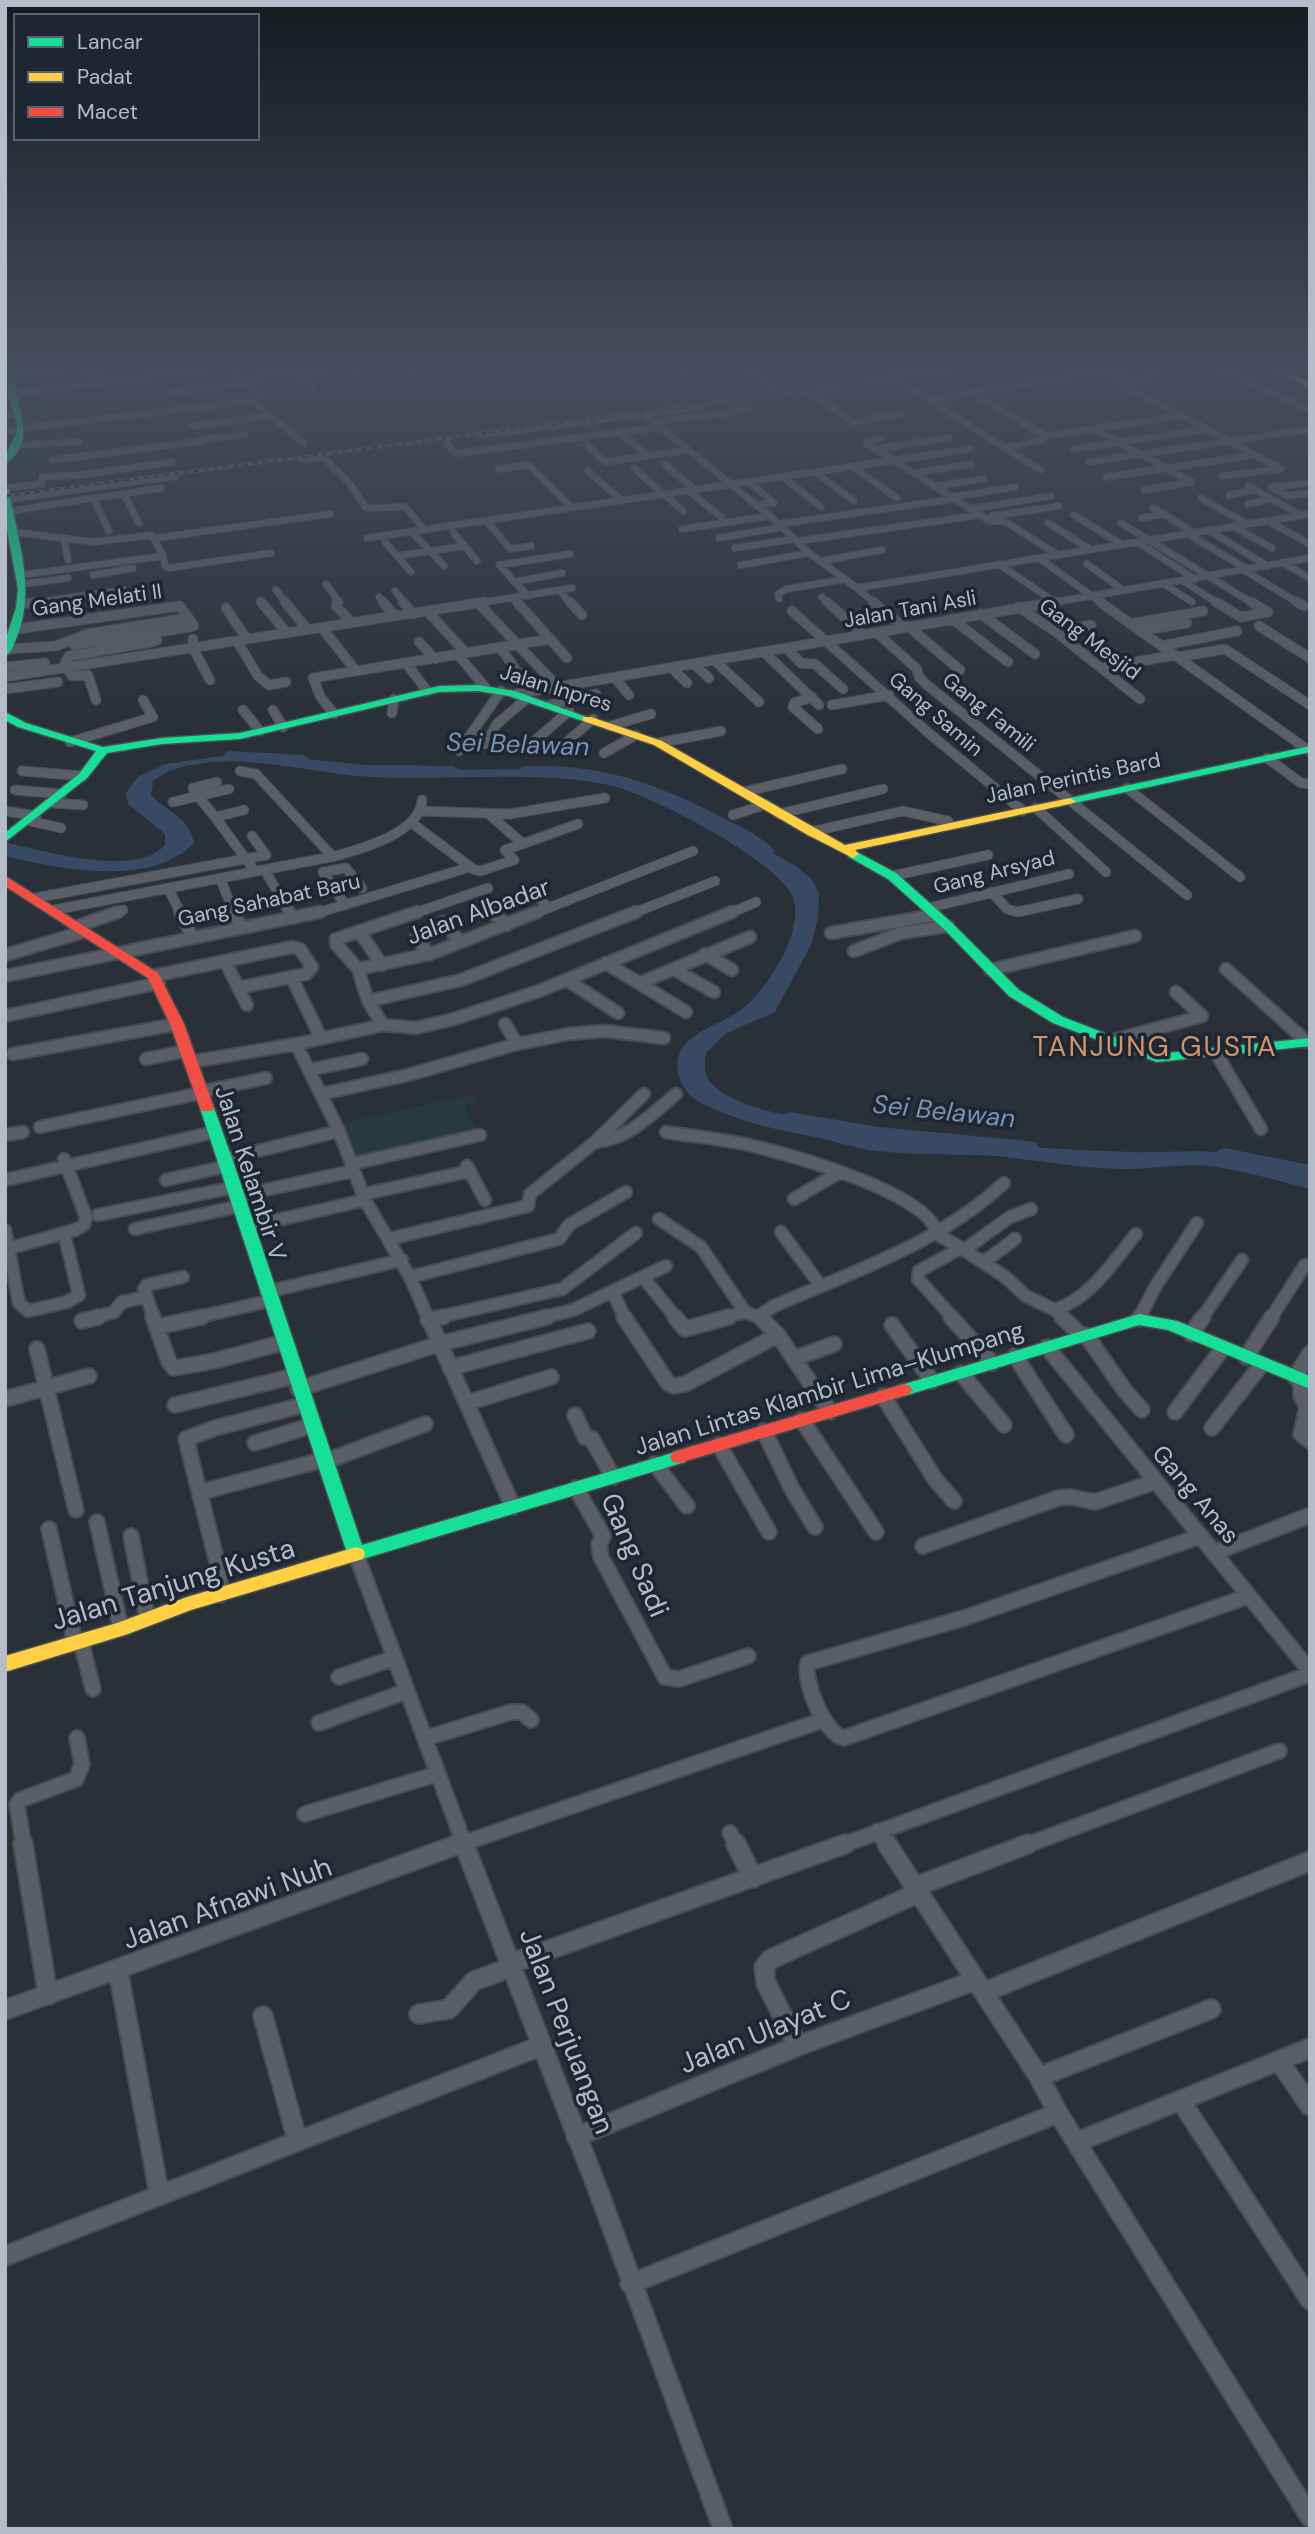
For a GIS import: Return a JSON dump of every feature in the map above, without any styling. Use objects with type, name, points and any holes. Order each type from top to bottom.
[{"type":"street","points":[[5,677],[154,642],[157,640],[154,634],[193,627],[187,618],[87,634],[56,646],[6,651],[17,618],[22,579],[5,491],[42,483]]},
{"type":"street","points":[[74,486],[81,483]]},
{"type":"street","points":[[6,504],[137,483]]},
{"type":"street","points":[[349,483],[366,508],[405,507],[425,530]]},
{"type":"street","points":[[547,483],[572,508]]},
{"type":"street","points":[[602,483],[621,500]]},
{"type":"street","points":[[652,483],[684,511]]},
{"type":"street","points":[[685,483],[721,517]]},
{"type":"street","points":[[367,538],[741,483]]},
{"type":"street","points":[[751,483],[774,502],[757,505]]},
{"type":"street","points":[[791,483],[821,507]]},
{"type":"street","points":[[830,483],[854,501]]},
{"type":"street","points":[[876,483],[897,498]]},
{"type":"street","points":[[932,483],[991,522],[1004,522],[1058,555]]},
{"type":"street","points":[[937,486],[955,483]]},
{"type":"street","points":[[1144,490],[1184,483]]},
{"type":"street","points":[[1308,483],[1271,487],[1287,496],[1310,493]]},
{"type":"street","points":[[731,485],[810,553],[960,670]]},
{"type":"street","points":[[719,538],[1015,487]]},
{"type":"street","points":[[6,504],[93,498],[161,488]]},
{"type":"street","points":[[1228,495],[1251,488],[1301,515]]},
{"type":"street","points":[[962,503],[1040,491]]},
{"type":"street","points":[[124,494],[139,523]]},
{"type":"street","points":[[971,509],[1051,496]]},
{"type":"street","points":[[93,498],[108,531]]},
{"type":"street","points":[[1201,498],[1247,524]]},
{"type":"street","points":[[1248,503],[1271,499]]},
{"type":"street","points":[[735,548],[1059,506]]},
{"type":"street","points":[[1153,508],[1304,606]]},
{"type":"street","points":[[13,532],[101,542],[152,535],[156,538],[330,514]]},
{"type":"street","points":[[1142,519],[1164,514]]},
{"type":"street","points":[[858,588],[1310,514]]},
{"type":"street","points":[[1074,515],[1121,544]]},
{"type":"street","points":[[682,529],[770,516]]},
{"type":"street","points":[[1268,520],[1310,544]]},
{"type":"street","points":[[487,521],[510,549],[531,546]]},
{"type":"street","points":[[1048,523],[1090,549]]},
{"type":"street","points":[[1121,523],[1268,612],[1241,617],[1183,581]]},
{"type":"street","points":[[1233,526],[1272,548]]},
{"type":"street","points":[[1208,530],[1268,566]]},
{"type":"street","points":[[412,531],[444,566]]},
{"type":"street","points":[[453,532],[477,561]]},
{"type":"street","points":[[156,538],[165,566],[169,569],[271,553]]},
{"type":"street","points":[[64,539],[68,560]]},
{"type":"street","points":[[1136,541],[1195,579]]},
{"type":"street","points":[[385,542],[411,572]]},
{"type":"street","points":[[397,556],[464,546]]},
{"type":"street","points":[[821,561],[882,550]]},
{"type":"street","points":[[741,565],[810,553]]},
{"type":"street","points":[[528,596],[495,562],[570,554]]},
{"type":"street","points":[[22,579],[163,556]]},
{"type":"street","points":[[1039,558],[1309,749]]},
{"type":"street","name":"Jalan Tani Asli","points":[[513,692],[615,678],[1310,558]]},
{"type":"street","points":[[524,561],[528,567],[562,561]]},
{"type":"street","points":[[1283,563],[1310,578]]},
{"type":"street","points":[[999,564],[1053,601]]},
{"type":"street","points":[[1087,564],[1123,590]]},
{"type":"street","points":[[22,579],[133,568]]},
{"type":"street","points":[[514,582],[562,573]]},
{"type":"street","points":[[779,599],[778,594],[788,589],[846,579]]},
{"type":"street","points":[[326,584],[337,599],[336,606],[352,623]]},
{"type":"street","points":[[1164,584],[1192,602]]},
{"type":"street","points":[[5,667],[69,663],[193,643],[237,641],[572,588]]},
{"type":"street","points":[[17,618],[124,590]]},
{"type":"street","points":[[276,590],[307,629]]},
{"type":"street","points":[[395,591],[413,614]]},
{"type":"street","points":[[560,591],[582,615]]},
{"type":"street","points":[[379,597],[395,616]]},
{"type":"street","points":[[822,597],[864,635]]},
{"type":"street","points":[[514,598],[567,658]]},
{"type":"street","points":[[260,601],[287,633]]},
{"type":"street","points":[[479,604],[558,687]]},
{"type":"street","name":"Gang Melati II","points":[[17,618],[180,606],[187,618]]},
{"type":"street","name":"Gang Mesjid","points":[[1018,607],[1056,632],[1140,699]]},
{"type":"street","points":[[226,608],[247,639]]},
{"type":"street","points":[[17,618],[101,610]]},
{"type":"street","name":"Gang Samin","points":[[792,611],[931,735],[1029,809],[1106,872]]},
{"type":"street","points":[[1130,624],[1203,611]]},
{"type":"street","points":[[428,612],[462,654],[513,692]]},
{"type":"street","points":[[981,614],[1035,654]]},
{"type":"street","points":[[952,619],[1008,662]]},
{"type":"street","points":[[1140,631],[1187,623]]},
{"type":"street","points":[[1056,632],[1091,625]]},
{"type":"street","points":[[1259,626],[1310,657]]},
{"type":"street","points":[[321,628],[356,671]]},
{"type":"street","points":[[1161,646],[1237,631]]},
{"type":"street","name":"Gang Famili","points":[[877,633],[917,669],[919,677],[1188,895]]},
{"type":"street","points":[[334,714],[320,696],[313,678],[550,639]]},
{"type":"street","points":[[237,641],[258,676],[275,693]]},
{"type":"street","points":[[419,642],[435,659]]},
{"type":"street","points":[[193,643],[211,680]]},
{"type":"street","points":[[485,744],[513,692],[516,670],[500,647]]},
{"type":"street","points":[[786,648],[801,663],[815,664],[843,689]]},
{"type":"street","points":[[1101,668],[1225,649],[1310,705]]},
{"type":"street","points":[[764,652],[819,705]]},
{"type":"street","points":[[714,660],[759,702]]},
{"type":"street","points":[[69,663],[72,676],[88,675],[96,700]]},
{"type":"street","points":[[406,663],[427,691]]},
{"type":"street","points":[[694,664],[709,678]]},
{"type":"street","points":[[516,670],[537,666]]},
{"type":"street","points":[[672,668],[687,684]]},
{"type":"street","points":[[615,678],[629,695]]},
{"type":"street","points":[[5,689],[58,682]]},
{"type":"street","points":[[269,685],[286,682]]},
{"type":"street","name":"Jalan Inpres","points":[[103,750],[170,740],[220,738],[284,727],[334,714],[393,706],[427,691],[454,688],[513,692],[658,743],[810,832],[892,876],[948,926],[990,970],[1038,1010],[1157,1058],[1308,1042]]},
{"type":"street","points":[[459,751],[467,736],[513,692]]},
{"type":"street","points":[[550,705],[596,694]]},
{"type":"street","points":[[832,705],[889,695]]},
{"type":"street","points":[[812,697],[794,703],[793,707],[818,729]]},
{"type":"street","points":[[71,742],[153,717],[143,700]]},
{"type":"street","points":[[243,710],[260,731]]},
{"type":"street","points":[[273,710],[284,727]]},
{"type":"street","points":[[523,751],[569,711]]},
{"type":"street","points":[[610,726],[651,714]]},
{"type":"street","points":[[5,715],[22,725],[103,750],[83,776],[9,836]]},
{"type":"street","points":[[559,749],[593,719]]},
{"type":"street","points":[[658,743],[721,731]]},
{"type":"street","points":[[604,753],[636,735]]},
{"type":"street","name":"Jalan Perintis Bard","points":[[845,849],[1309,749]]},
{"type":"street","points":[[1267,758],[1301,783],[1310,784]]},
{"type":"street","points":[[743,792],[842,769]]},
{"type":"street","points":[[22,771],[83,776]]},
{"type":"street","points":[[240,771],[256,774],[332,856]]},
{"type":"street","points":[[217,782],[193,788],[255,873]]},
{"type":"street","points":[[1126,788],[1240,877]]},
{"type":"street","points":[[173,802],[229,789]]},
{"type":"street","points":[[779,814],[883,789]]},
{"type":"street","points":[[15,790],[83,806]]},
{"type":"street","points":[[422,811],[491,815],[550,809],[605,798]]},
{"type":"street","points":[[54,910],[317,861],[384,838],[412,823],[422,811],[422,800]]},
{"type":"street","points":[[733,815],[764,805]]},
{"type":"street","points":[[491,815],[523,844],[574,825],[550,809]]},
{"type":"street","points":[[215,817],[244,810]]},
{"type":"street","points":[[5,811],[61,828]]},
{"type":"street","points":[[810,832],[903,811],[948,821]]},
{"type":"street","points":[[412,823],[470,867]]},
{"type":"street","points":[[35,898],[72,889],[248,860],[266,854],[257,834],[232,840]]},
{"type":"street","name":"Gang Sahabat Baru","points":[[5,976],[192,936],[292,918],[345,905],[470,867],[480,871],[512,861],[515,858],[505,849],[523,844]]},
{"type":"street","name":"Jalan Albadar","points":[[358,969],[430,954],[693,851]]},
{"type":"street","points":[[892,876],[988,855]]},
{"type":"street","points":[[317,861],[345,905]]},
{"type":"street","points":[[323,872],[346,868],[362,888]]},
{"type":"street","points":[[266,872],[292,918]]},
{"type":"street","name":"Gang Arsyad","points":[[831,933],[932,912],[992,892],[1069,874]]},
{"type":"street","points":[[5,880],[156,980]]},
{"type":"street","points":[[221,880],[227,901],[242,928]]},
{"type":"street","points":[[368,1001],[460,979],[715,881]]},
{"type":"street","points":[[383,1026],[368,1001],[358,969],[335,941],[488,888]]},
{"type":"street","points":[[169,890],[192,936]]},
{"type":"street","points":[[992,892],[1007,909],[1017,912],[1078,899]]},
{"type":"street","points":[[532,893],[549,908]]},
{"type":"street","points":[[146,1059],[296,1044],[383,1026],[416,1028],[454,1019],[567,980],[756,902]]},
{"type":"street","points":[[487,908],[507,925]]},
{"type":"street","points":[[5,955],[79,930],[124,910]]},
{"type":"street","points":[[443,922],[460,942]]},
{"type":"street","points":[[854,951],[901,933],[948,926]]},
{"type":"street","points":[[359,931],[382,965]]},
{"type":"street","points":[[990,970],[1135,936]]},
{"type":"street","points":[[640,983],[750,937]]},
{"type":"street","points":[[416,938],[430,954]]},
{"type":"street","points":[[5,1016],[225,961],[297,947],[312,967],[306,974],[239,988]]},
{"type":"street","points":[[705,954],[732,970]]},
{"type":"street","points":[[225,961],[247,1005]]},
{"type":"street","points":[[606,963],[685,1012]]},
{"type":"street","points":[[673,969],[714,992]]},
{"type":"street","points":[[1226,969],[1308,1042]]},
{"type":"street","points":[[292,978],[321,1038]]},
{"type":"street","name":"Jalan Kelambir V","points":[[156,980],[177,1024],[226,1163],[310,1426],[356,1554]]},
{"type":"street","points":[[567,980],[618,1013]]},
{"type":"street","points":[[1114,1040],[1202,1016],[1176,992]]},
{"type":"street","points":[[13,1054],[177,1024]]},
{"type":"street","points":[[505,1024],[517,1044]]},
{"type":"street","points":[[321,1094],[429,1070],[517,1044],[592,1031],[625,1032],[664,1038]]},
{"type":"street","points":[[296,1044],[339,1131],[364,1197],[410,1277],[513,1507]]},
{"type":"street","points":[[1216,1053],[1261,1129]]},
{"type":"street","points":[[309,1070],[362,1059]]},
{"type":"street","points":[[40,1127],[266,1078]]},
{"type":"street","points":[[388,1240],[528,1206],[530,1194],[595,1142],[644,1094]]},
{"type":"street","points":[[595,1142],[608,1142],[620,1137],[676,1094]]},
{"type":"street","points":[[5,1180],[65,1163],[214,1130]]},
{"type":"street","points":[[166,1180],[339,1131]]},
{"type":"street","points":[[5,1135],[23,1132]]},
{"type":"street","points":[[666,1132],[755,1146],[840,1172],[864,1185],[913,1202],[936,1227],[937,1234]]},
{"type":"street","points":[[135,1229],[237,1196],[480,1135]]},
{"type":"street","points":[[5,1172],[65,1163]]},
{"type":"street","points":[[10,1248],[80,1228],[86,1217],[65,1163]]},
{"type":"street","points":[[247,1227],[468,1167],[485,1200]]},
{"type":"street","points":[[794,1199],[840,1172]]},
{"type":"street","points":[[758,1316],[820,1285],[937,1234],[976,1212],[1004,1183]]},
{"type":"street","points":[[410,1277],[559,1239],[569,1225],[626,1192]]},
{"type":"street","points":[[98,1215],[237,1196]]},
{"type":"street","points":[[992,1363],[918,1279],[919,1271],[1031,1209]]},
{"type":"street","points":[[659,1219],[701,1247],[745,1311],[758,1316],[796,1358],[830,1412]]},
{"type":"street","points":[[1139,1319],[1157,1284],[1197,1223]]},
{"type":"street","points":[[5,1230],[19,1303],[28,1311],[55,1305],[75,1298],[80,1293],[64,1233]]},
{"type":"street","points":[[781,1232],[820,1285]]},
{"type":"street","points":[[428,1320],[562,1289],[636,1233]]},
{"type":"street","points":[[937,1234],[1010,1280],[1026,1296],[1055,1310],[1084,1336],[1142,1410]]},
{"type":"street","points":[[1055,1310],[1082,1296],[1136,1234]]},
{"type":"street","points":[[984,1262],[1015,1239]]},
{"type":"street","points":[[1191,1334],[1242,1259]]},
{"type":"street","points":[[157,1327],[402,1260]]},
{"type":"street","points":[[1246,1357],[1304,1265]]},
{"type":"street","points":[[220,1595],[220,1574],[190,1457],[188,1437],[299,1390],[439,1344],[573,1310],[666,1266]]},
{"type":"street","points":[[183,1277],[145,1287],[169,1362],[176,1368],[285,1342]]},
{"type":"street","points":[[643,1277],[685,1329],[745,1311]]},
{"type":"street","points":[[613,1293],[630,1328],[663,1377],[674,1386],[692,1380],[778,1335]]},
{"type":"street","points":[[82,1321],[114,1312],[122,1302],[146,1297]]},
{"type":"street","name":"Jalan Lintas Klambir Lima–Klumpang","points":[[356,1554],[1139,1319],[1171,1325],[1302,1380]]},
{"type":"street","points":[[892,1325],[932,1381]]},
{"type":"street","points":[[450,1368],[588,1331]]},
{"type":"street","points":[[796,1358],[834,1344]]},
{"type":"street","name":"Gang Anas","points":[[1047,1347],[1154,1482],[1216,1552],[1310,1673]]},
{"type":"street","points":[[1175,1412],[1223,1348]]},
{"type":"street","points":[[37,1349],[76,1510]]},
{"type":"street","points":[[1310,1353],[1302,1380],[1301,1395],[1307,1405],[1301,1434],[1310,1441]]},
{"type":"street","points":[[1015,1356],[1066,1435]]},
{"type":"street","points":[[1212,1428],[1262,1364]]},
{"type":"street","points":[[961,1373],[1004,1425]]},
{"type":"street","points":[[5,1399],[89,1376]]},
{"type":"street","points":[[467,1403],[551,1377]]},
{"type":"street","points":[[175,1405],[299,1390]]},
{"type":"street","points":[[883,1396],[935,1479],[954,1501]]},
{"type":"street","points":[[575,1415],[585,1437],[592,1439],[613,1477]]},
{"type":"street","points":[[802,1420],[876,1532]]},
{"type":"street","points":[[201,1492],[323,1461],[425,1424]]},
{"type":"street","points":[[255,1443],[310,1426]]},
{"type":"street","points":[[764,1432],[792,1489],[816,1527]]},
{"type":"street","points":[[719,1445],[769,1532]]},
{"type":"street","points":[[655,1464],[687,1506]]},
{"type":"street","points":[[923,1546],[1058,1498],[1071,1497],[1096,1502],[1154,1482]]},
{"type":"street","name":"Gang Sadi","points":[[576,1488],[603,1536],[599,1545],[601,1557],[665,1677],[679,1679],[748,1656]]},
{"type":"street","points":[[1216,1552],[1308,1516]]},
{"type":"street","points":[[97,1522],[121,1629]]},
{"type":"street","points":[[49,1529],[93,1689]]},
{"type":"street","points":[[131,1536],[147,1617]]},
{"type":"street","points":[[1201,1536],[964,1618],[808,1662],[805,1672],[823,1720],[838,1737],[848,1737],[1250,1596]]},
{"type":"street","name":"Jalan Tanjung Kusta","points":[[5,1664],[121,1629],[147,1617],[356,1554]]},
{"type":"street","name":"Jalan Perjuangan","points":[[356,1554],[598,2190],[630,2284],[723,2529]]},
{"type":"street","points":[[339,1678],[394,1658]]},
{"type":"street","points":[[419,2014],[449,2008],[457,2003],[474,1981],[501,1971],[512,1963],[753,1878],[1310,1673]]},
{"type":"street","points":[[319,1723],[407,1691]]},
{"type":"street","points":[[426,1738],[511,1712],[522,1712],[531,1720]]},
{"type":"street","points":[[465,1841],[823,1720]]},
{"type":"street","points":[[48,1995],[17,1805],[20,1800],[76,1779],[82,1764],[77,1738]]},
{"type":"street","points":[[798,2046],[766,1983],[764,1967],[771,1959],[918,1889],[1279,1751]]},
{"type":"street","points":[[305,1814],[438,1774]]},
{"type":"street","points":[[878,1831],[1039,2077],[1058,2113],[1310,2516]]},
{"type":"street","points":[[730,1833],[753,1878]]},
{"type":"street","name":"Jalan Afnawi Nuh","points":[[5,2010],[465,1841]]},
{"type":"street","name":"Jalan Ulayat C","points":[[576,2137],[798,2046],[980,1986],[1310,1861]]},
{"type":"street","points":[[118,1970],[159,2193]]},
{"type":"street","points":[[1039,2077],[1211,2009]]},
{"type":"street","points":[[263,2016],[297,2140]]},
{"type":"street","points":[[5,2256],[159,2193],[543,2045]]},
{"type":"street","points":[[1077,2142],[1310,2048]]},
{"type":"street","points":[[1279,2061],[1310,2106]]},
{"type":"street","points":[[1181,2101],[1310,2300]]},
{"type":"street","points":[[630,2284],[1058,2113]]},
{"type":"green space","points":[[474,1094],[478,1102],[464,1105],[479,1134],[346,1164],[330,1126]]},
{"type":"water","name":"Sei Belawan","points":[[229,755],[277,756],[417,770],[549,769],[613,776],[682,802],[796,866],[811,879],[819,893],[818,918],[811,945],[775,1012],[725,1034],[706,1053],[705,1069],[711,1083],[738,1101],[784,1115],[909,1136],[1093,1151],[1227,1153],[1310,1173],[1310,1189],[1217,1167],[1106,1168],[996,1156],[869,1150],[757,1124],[701,1103],[689,1094],[680,1080],[677,1065],[681,1050],[693,1037],[741,1010],[761,990],[788,945],[793,929],[794,901],[785,885],[742,850],[682,815],[609,785],[551,778],[372,777],[264,763],[198,764],[175,769],[161,776],[149,785],[145,792],[185,840],[187,848],[169,860],[124,871],[99,871],[73,869],[5,856],[5,842],[88,859],[133,860],[151,855],[165,845],[165,834],[129,805],[125,794],[138,777],[165,764]]},
{"type":"waterway","name":"Sei Belawan","points":[[231,755],[303,759]]},
{"type":"waterway","name":"Sei Belawan","points":[[380,769],[453,770]]},
{"type":"waterway","name":"Sei Belawan","points":[[527,770],[596,773],[635,784],[715,820],[767,851]]},
{"type":"waterway","name":"Sei Belawan","points":[[146,783],[143,795],[176,822],[185,835],[186,843],[176,851],[162,855]]},
{"type":"waterway","name":"Sei Belawan","points":[[790,1118],[879,1133],[1029,1147]]},
{"type":"waterway","name":"Sei Belawan","points":[[1225,1154],[1310,1171]]},
{"type":"railway","points":[[5,496],[102,483]]},
{"type":"traffic: fast","points":[[5,490],[22,589],[21,608],[5,653]]},
{"type":"traffic: fast","points":[[5,715],[22,725],[103,750],[162,741],[240,736],[439,689],[478,688],[511,693],[587,719]]},
{"type":"traffic: fast","points":[[1070,801],[1310,749]]},
{"type":"traffic: fast","points":[[5,839],[83,776],[103,750]]},
{"type":"traffic: fast","points":[[853,854],[892,876],[948,926],[1014,993],[1058,1020],[1157,1058],[1310,1042]]},
{"type":"traffic: fast","points":[[207,1108],[356,1554],[679,1457]]},
{"type":"traffic: fast","points":[[904,1390],[1139,1319],[1171,1325],[1310,1383]]},
{"type":"traffic: slow","points":[[587,719],[658,743],[810,832],[853,854]]},
{"type":"traffic: slow","points":[[845,849],[1070,801]]},
{"type":"traffic: slow","points":[[5,1664],[121,1629],[187,1604],[356,1554]]},
{"type":"traffic: jam","points":[[5,880],[153,976],[177,1024],[207,1108]]},
{"type":"traffic: jam","points":[[679,1457],[904,1390]]},
{"type":"district","name":"TANJUNG GUSTA","points":[[1155,1046]]}]
